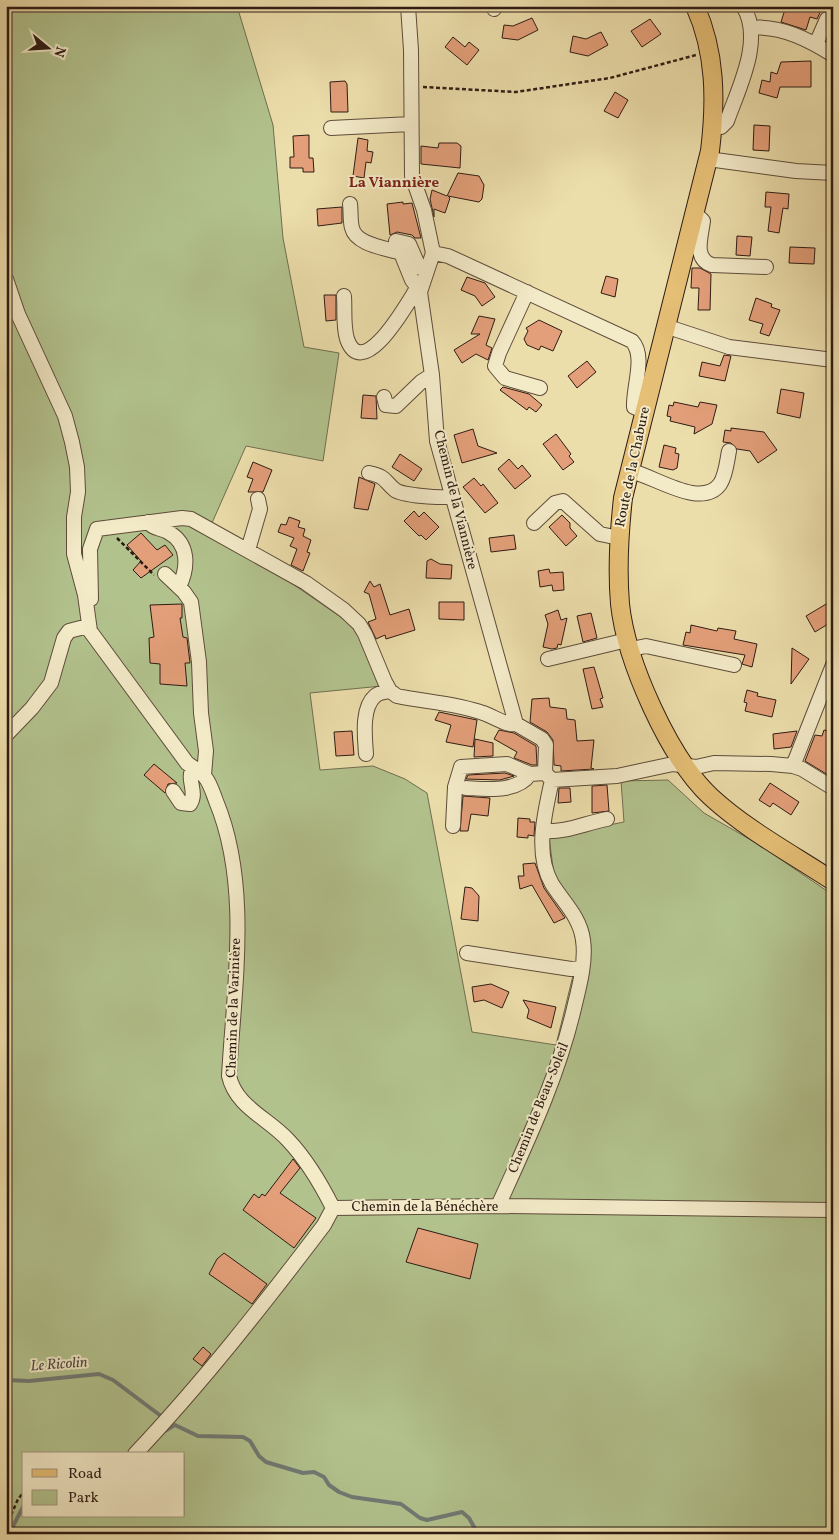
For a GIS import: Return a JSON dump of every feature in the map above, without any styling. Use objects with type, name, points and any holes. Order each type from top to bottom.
[{"type":"main road","name":"Route de la Chabure","points":[[695,6],[703,25],[710,53],[715,100],[713,127],[708,159],[665,326],[624,498],[619,538],[620,606],[629,644],[656,714],[685,765],[711,797],[736,817],[833,881]]},
{"type":"street","points":[[344,296],[347,337],[355,349],[364,352],[370,350],[381,341],[419,288],[427,271],[432,253],[424,210],[412,176],[408,6]]},
{"type":"street","points":[[713,127],[721,127],[727,121],[753,39],[752,28],[743,6]]},
{"type":"street","points":[[816,44],[827,19]]},
{"type":"street","points":[[752,28],[766,28],[794,35],[816,44],[833,55]]},
{"type":"street","points":[[331,128],[411,124]]},
{"type":"street","points":[[708,159],[796,171],[833,173]]},
{"type":"street","points":[[350,204],[354,233],[368,243],[401,253],[412,280],[419,288]]},
{"type":"street","points":[[694,216],[702,219],[699,250],[704,262],[712,265],[766,267]]},
{"type":"street","points":[[396,241],[409,244],[419,267],[427,271]]},
{"type":"street","points":[[432,253],[448,256],[632,341],[637,347],[638,358],[634,407],[644,411]]},
{"type":"street","name":"Chemin de la Varinière","points":[[6,279],[18,314],[65,416],[78,467],[78,492],[74,517],[74,554],[85,595],[88,621],[102,649],[198,771],[221,812],[233,852],[236,888],[235,989],[229,1076],[232,1088],[245,1104],[290,1142],[310,1168],[333,1208]]},
{"type":"street","name":"Chemin de la Viannière","points":[[419,288],[432,375],[437,441],[516,724]]},
{"type":"street","points":[[527,292],[495,362],[495,366],[505,378],[540,388]]},
{"type":"street","points":[[665,326],[729,347],[833,360]]},
{"type":"street","points":[[384,397],[386,405],[396,406],[426,378],[432,375]]},
{"type":"street","points":[[630,471],[683,491],[707,492],[714,490],[720,483],[729,451]]},
{"type":"street","points":[[369,473],[386,478],[400,492],[443,498],[451,496]]},
{"type":"street","points":[[248,550],[260,509],[258,499]]},
{"type":"street","points":[[534,523],[555,503],[563,501],[600,534],[619,538]]},
{"type":"street","points":[[6,735],[32,708],[50,683],[64,638],[69,631],[88,621],[92,589],[90,549],[92,538],[97,529],[105,526],[182,518],[191,519],[306,583],[344,610],[359,624],[390,691]]},
{"type":"street","points":[[148,522],[153,527],[174,536],[186,554],[185,571],[179,587]]},
{"type":"street","name":"Chemin de la Varinière","points":[[165,574],[179,587],[190,602],[197,649],[200,713],[206,750],[198,771]]},
{"type":"street","points":[[548,659],[629,644],[734,665]]},
{"type":"street","points":[[793,766],[831,671]]},
{"type":"street","points":[[366,754],[365,733],[369,703],[376,694],[390,691],[408,698],[474,710],[494,716],[507,724],[516,724],[542,738],[546,745],[548,776]]},
{"type":"street","points":[[453,826],[461,791],[459,770],[464,765],[507,764],[530,774],[597,779],[641,772],[673,764],[696,767],[708,764],[747,763],[793,766],[833,788]]},
{"type":"street","points":[[173,791],[181,803],[190,804],[193,797],[190,774],[198,771]]},
{"type":"street","points":[[461,791],[515,786],[523,783],[530,774]]},
{"type":"street","name":"Chemin de Beau-Soleil","points":[[498,1206],[568,1038],[582,968],[584,942],[581,928],[549,878],[542,847],[548,776]]},
{"type":"street","points":[[543,831],[574,829],[591,822],[607,819]]},
{"type":"street","points":[[467,953],[571,969],[582,968]]},
{"type":"street","name":"Chemin de la Bénéchère","points":[[137,1452],[170,1417],[244,1330],[324,1225],[333,1208],[498,1206],[833,1210]]},
{"type":"path","points":[[411,87],[516,92],[610,78],[710,53]]},
{"type":"path","points":[[105,526],[150,573],[158,576],[165,574]]},
{"type":"path","points":[[6,1527],[18,1499],[22,1494]]},
{"type":"green space","points":[[6,6],[237,6],[273,125],[283,238],[304,347],[339,353],[323,461],[246,446],[208,532],[258,560],[358,629],[382,686],[310,693],[320,770],[373,766],[405,779],[427,793],[472,1032],[556,1045],[578,955],[573,921],[554,875],[549,837],[624,822],[621,781],[668,780],[704,813],[758,844],[833,895],[833,1534],[6,1534]]},
{"type":"building","points":[[786,6],[823,6],[817,19],[810,17],[806,30],[781,22]]},
{"type":"building","points":[[532,18],[538,30],[518,40],[502,38],[504,25],[513,26]]},
{"type":"building","points":[[650,19],[661,34],[642,47],[631,31]]},
{"type":"building","points":[[601,32],[608,45],[588,56],[570,52],[573,36],[586,39]]},
{"type":"building","points":[[453,37],[465,47],[469,42],[479,50],[467,65],[445,47]]},
{"type":"building","points":[[811,61],[811,87],[780,87],[777,98],[759,93],[762,80],[770,82],[771,72],[777,74],[781,62]]},
{"type":"building","points":[[345,81],[347,84],[348,112],[331,112],[330,82]]},
{"type":"building","points":[[615,92],[628,100],[618,118],[604,111]]},
{"type":"building","points":[[754,125],[770,126],[769,151],[753,150]]},
{"type":"building","points":[[309,135],[309,158],[313,158],[314,172],[303,172],[303,168],[290,168],[290,157],[294,157],[293,136]]},
{"type":"building","points":[[358,138],[368,140],[367,151],[373,152],[371,163],[366,162],[364,178],[353,176]]},
{"type":"building","points":[[439,143],[457,143],[461,146],[460,168],[421,164],[421,146],[438,148]]},
{"type":"building","points":[[458,173],[479,176],[484,185],[482,199],[479,202],[448,196],[450,198],[445,213],[434,209],[434,217],[430,199],[432,190],[447,196]]},
{"type":"building","points":[[766,192],[789,194],[788,209],[783,208],[779,233],[768,231],[771,207],[765,207]]},
{"type":"building","points":[[403,202],[403,204],[412,203],[421,238],[397,232],[390,235],[387,204]]},
{"type":"building","points":[[342,207],[342,223],[318,226],[317,209]]},
{"type":"building","points":[[737,236],[752,237],[750,256],[736,255]]},
{"type":"building","points":[[790,247],[815,248],[814,264],[789,263]]},
{"type":"building","points":[[692,268],[700,268],[711,274],[710,310],[698,310],[699,288],[691,288]]},
{"type":"building","points":[[606,276],[618,279],[615,297],[601,293]]},
{"type":"building","points":[[467,277],[485,283],[495,297],[482,306],[475,296],[461,290]]},
{"type":"building","points":[[324,295],[336,295],[336,320],[326,321]]},
{"type":"building","points":[[756,298],[772,304],[771,307],[780,310],[769,336],[760,333],[763,324],[749,320]]},
{"type":"building","points":[[479,316],[495,319],[486,345],[492,348],[488,360],[476,354],[462,363],[454,350],[480,334],[471,334]]},
{"type":"building","points":[[539,320],[562,331],[553,351],[541,346],[539,350],[527,345],[524,339],[528,331],[526,328]]},
{"type":"building","points":[[724,355],[731,356],[725,381],[699,376],[702,362],[720,366]]},
{"type":"building","points":[[587,361],[596,372],[577,388],[568,376]]},
{"type":"building","points":[[503,387],[529,394],[542,405],[536,412],[529,407],[527,410],[500,390]]},
{"type":"building","points":[[781,389],[804,393],[800,418],[777,413]]},
{"type":"building","points":[[363,395],[376,396],[377,419],[361,418]]},
{"type":"building","points":[[674,402],[698,407],[700,402],[717,405],[712,424],[694,434],[695,427],[670,421],[671,417],[667,416],[669,405],[673,406]]},
{"type":"building","points":[[731,428],[764,432],[777,450],[758,463],[750,451],[737,449],[731,443],[723,442],[725,430],[731,431]]},
{"type":"building","points":[[473,429],[478,446],[497,453],[462,463],[454,435]]},
{"type":"building","points":[[556,434],[571,454],[569,456],[574,462],[563,470],[543,444]]},
{"type":"building","points":[[664,445],[676,448],[675,453],[679,454],[677,468],[673,470],[659,467]]},
{"type":"building","points":[[400,454],[422,469],[414,481],[392,467]]},
{"type":"building","points":[[509,459],[518,469],[522,465],[531,476],[515,489],[498,469]]},
{"type":"building","points":[[253,462],[272,470],[263,492],[248,492],[253,479],[247,477]]},
{"type":"building","points":[[359,477],[375,484],[368,510],[354,508]]},
{"type":"building","points":[[474,478],[481,486],[483,484],[498,503],[485,513],[463,487]]},
{"type":"building","points":[[414,511],[419,517],[424,512],[439,527],[426,540],[421,535],[419,536],[404,521]]},
{"type":"building","points":[[562,515],[570,523],[570,528],[577,536],[566,546],[549,527]]},
{"type":"building","points":[[289,517],[300,521],[298,527],[305,529],[303,536],[311,540],[307,552],[310,553],[303,571],[291,565],[297,549],[290,546],[294,538],[278,532],[281,524],[286,525]]},
{"type":"building","points":[[141,533],[157,550],[165,545],[173,555],[141,578],[133,570],[141,561],[127,545]]},
{"type":"building","points":[[514,535],[516,549],[491,552],[489,538]]},
{"type":"building","points":[[431,559],[440,564],[452,565],[451,579],[426,578],[427,561]]},
{"type":"building","points":[[549,569],[550,573],[563,572],[564,590],[553,591],[552,585],[540,587],[538,571]]},
{"type":"building","points":[[370,581],[374,587],[380,584],[390,615],[409,609],[415,630],[386,639],[385,635],[376,639],[368,622],[376,619],[369,594],[364,592]]},
{"type":"building","points":[[833,600],[833,621],[815,632],[806,616]]},
{"type":"building","points":[[439,602],[464,602],[464,620],[439,619]]},
{"type":"building","points":[[182,604],[182,618],[180,618],[183,637],[187,638],[190,663],[185,663],[187,686],[160,684],[160,664],[150,663],[149,638],[154,637],[150,605]]},
{"type":"building","points":[[558,610],[561,620],[567,618],[561,645],[558,644],[557,648],[552,649],[543,647],[548,624],[545,615]]},
{"type":"building","points":[[591,613],[597,638],[583,642],[577,616]]},
{"type":"building","points":[[691,625],[717,631],[718,628],[736,631],[734,639],[757,644],[752,667],[742,664],[745,655],[683,645],[686,632],[690,633]]},
{"type":"building","points":[[792,648],[809,659],[791,684]]},
{"type":"building","points":[[594,667],[603,698],[600,699],[603,707],[592,709],[583,669]]},
{"type":"building","points":[[747,690],[758,693],[757,696],[776,700],[772,717],[745,711],[747,703],[744,702]]},
{"type":"building","points":[[549,698],[550,707],[566,709],[567,719],[575,720],[577,741],[594,740],[591,768],[594,769],[561,771],[561,766],[554,765],[553,740],[547,732],[530,722],[532,699]]},
{"type":"building","points":[[439,712],[477,720],[473,747],[446,742],[451,725],[435,720]]},
{"type":"building","points":[[499,730],[514,733],[536,746],[537,765],[514,758],[517,752],[494,739]]},
{"type":"building","points":[[824,730],[833,732],[830,757],[833,759],[833,778],[805,761],[815,735],[822,736]]},
{"type":"building","points":[[352,731],[354,755],[336,756],[334,732]]},
{"type":"building","points":[[797,731],[791,747],[774,749],[773,734]]},
{"type":"building","points":[[475,739],[493,743],[493,756],[474,757]]},
{"type":"building","points":[[154,764],[177,783],[168,784],[165,793],[144,775]]},
{"type":"building","points":[[505,773],[514,776],[500,780],[466,779],[468,775]]},
{"type":"building","points":[[770,783],[799,802],[791,815],[773,803],[770,807],[759,800]]},
{"type":"building","points":[[607,785],[609,811],[592,813],[592,786]]},
{"type":"building","points":[[559,788],[570,788],[571,802],[558,803]]},
{"type":"building","points":[[463,796],[490,798],[488,816],[471,814],[468,831],[460,831]]},
{"type":"building","points":[[518,818],[530,819],[530,822],[535,822],[534,836],[528,835],[528,838],[517,837]]},
{"type":"building","points":[[535,863],[544,888],[565,918],[554,923],[532,885],[520,889],[518,876],[524,876],[523,864]]},
{"type":"building","points":[[465,887],[472,888],[479,896],[478,921],[461,919]]},
{"type":"building","points":[[491,984],[509,992],[502,1008],[484,1000],[474,1002],[472,987]]},
{"type":"building","points":[[523,1000],[556,1007],[551,1028],[527,1018],[529,1010]]},
{"type":"building","points":[[293,1159],[300,1168],[280,1193],[316,1218],[294,1248],[243,1210],[254,1194],[259,1198],[262,1194],[265,1196]]},
{"type":"building","points":[[418,1228],[478,1244],[470,1279],[406,1262]]},
{"type":"building","points":[[224,1253],[267,1284],[252,1304],[209,1274],[217,1259]]},
{"type":"building","points":[[203,1347],[211,1354],[202,1366],[193,1359]]},
{"type":"waterway","name":"Le Ricolin","points":[[6,1380],[29,1381],[99,1374],[113,1380],[161,1416]]},
{"type":"waterway","name":"Le Ricolin","points":[[163,1432],[175,1425],[198,1436],[243,1437],[250,1441],[259,1456],[266,1462],[303,1473],[314,1472],[324,1477],[329,1485],[339,1492],[352,1497],[401,1504],[420,1518],[427,1520],[462,1512],[469,1518],[478,1534]]},
{"type":"waterway","points":[[9,1534],[22,1509]]},
{"type":"district","name":"La Viannière","points":[[394,183]]}]
